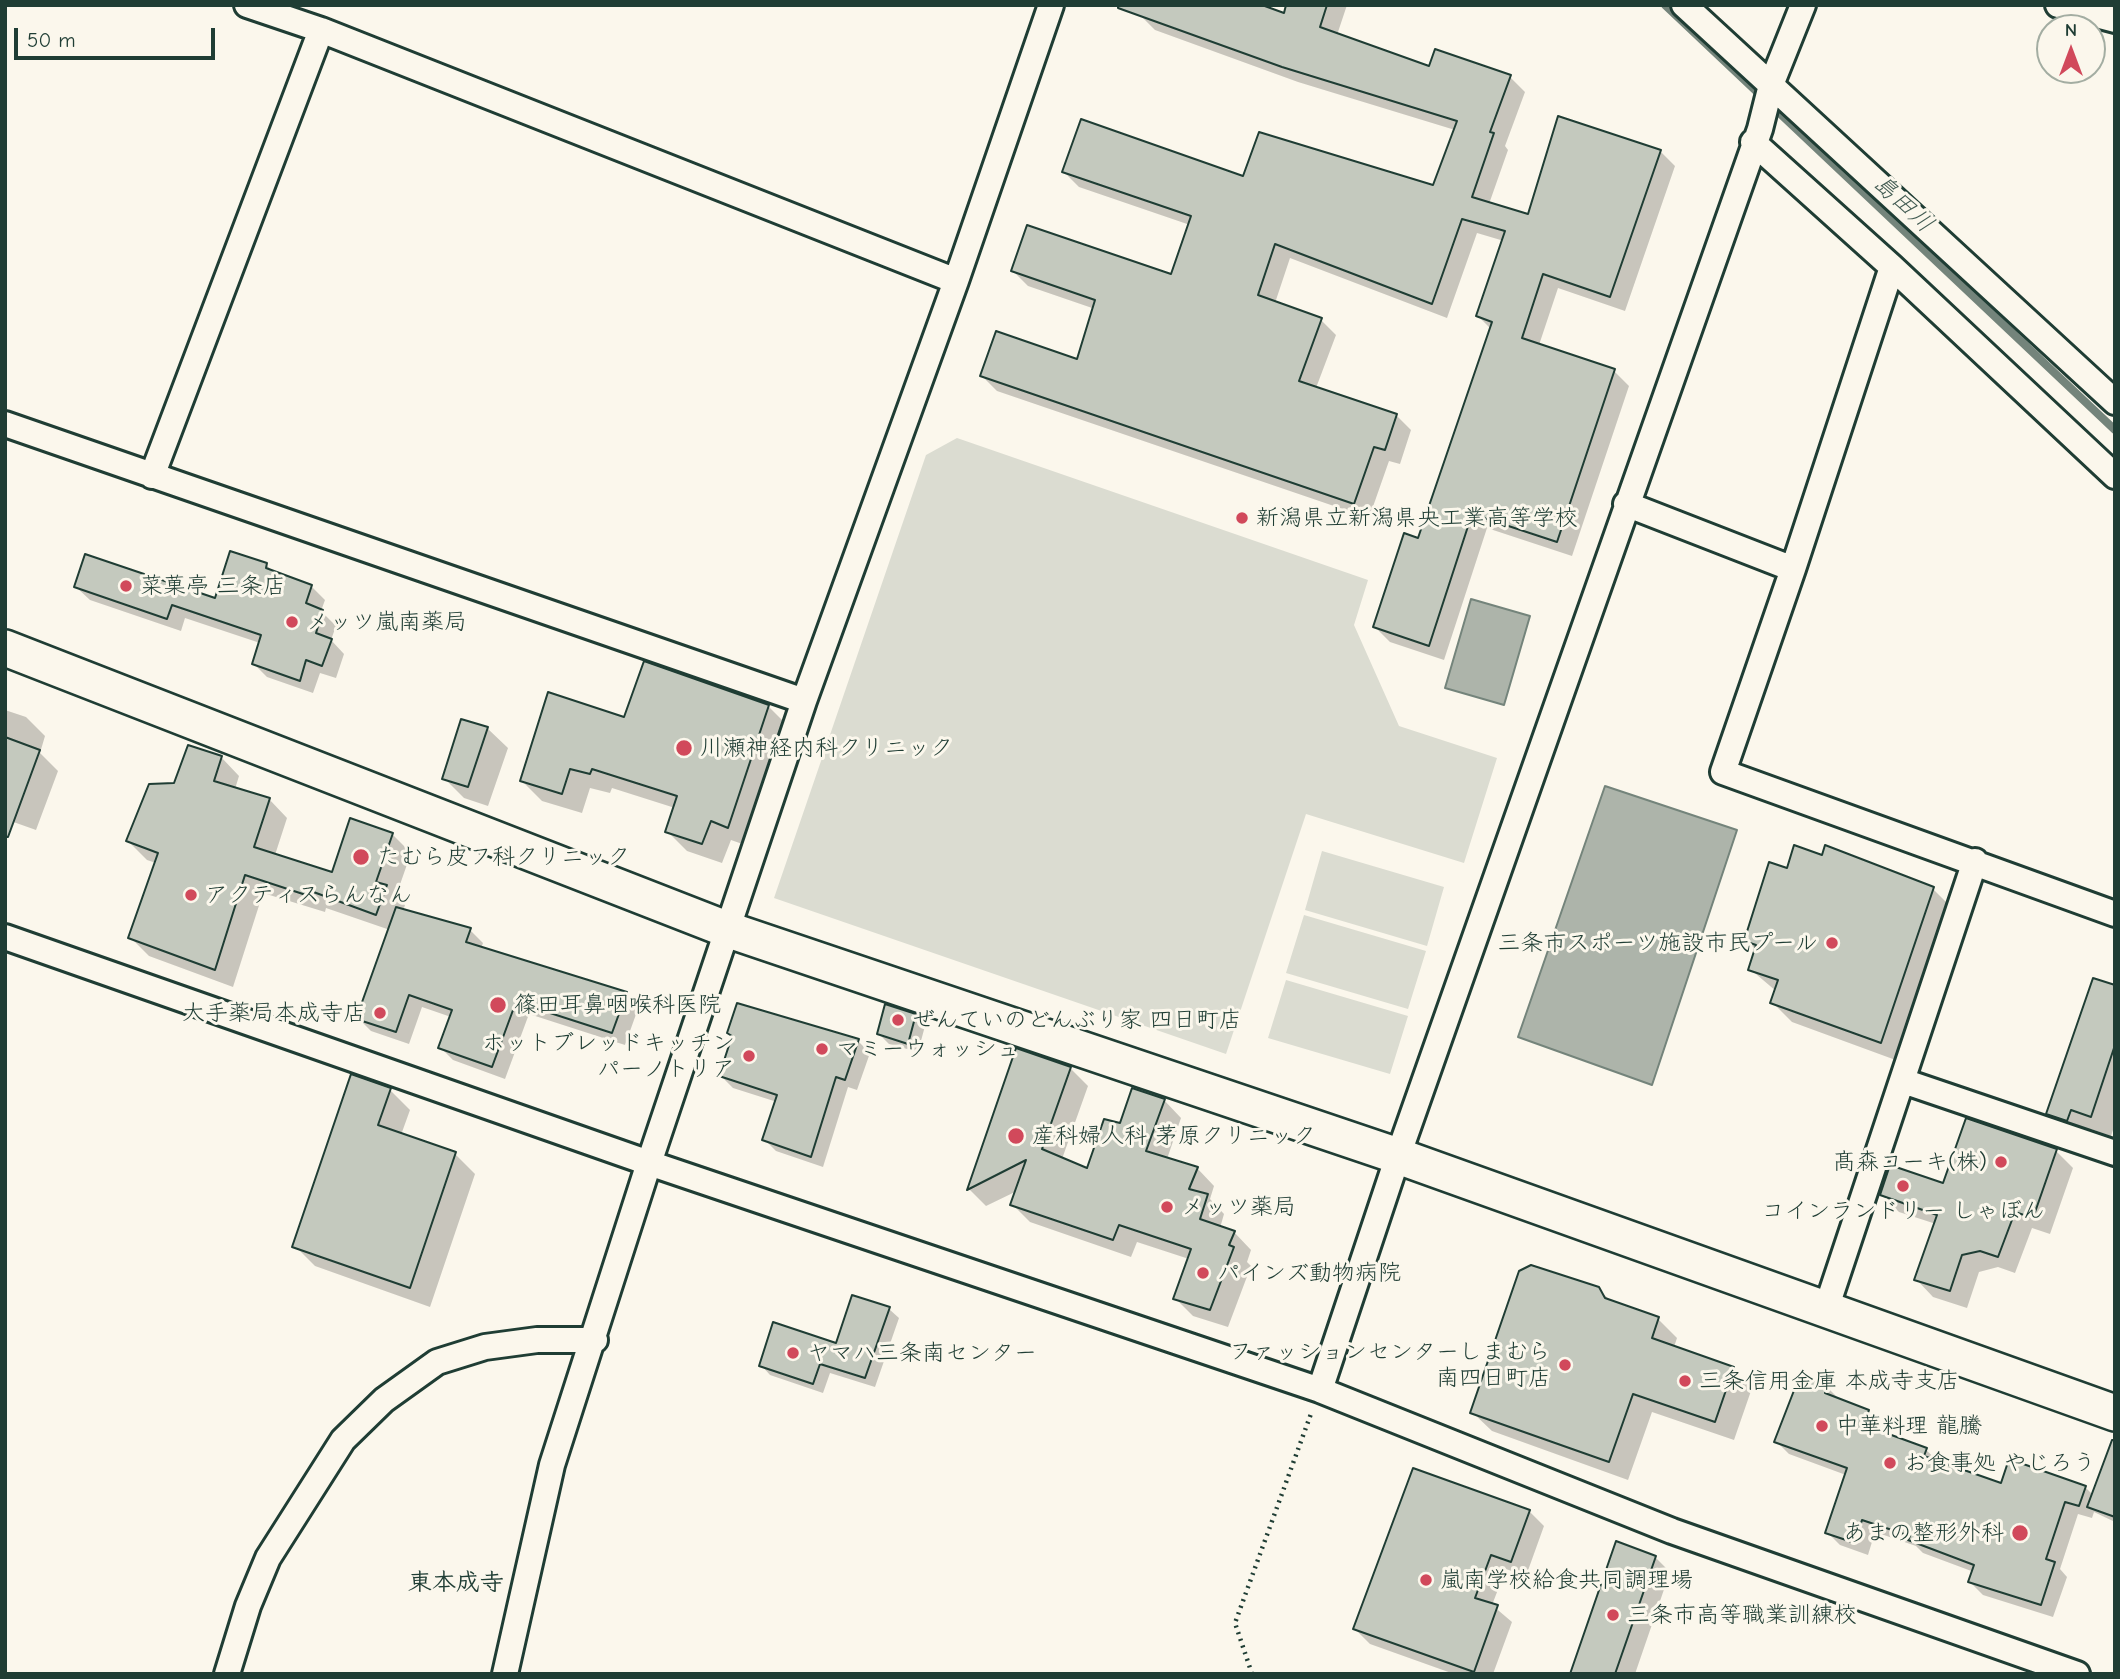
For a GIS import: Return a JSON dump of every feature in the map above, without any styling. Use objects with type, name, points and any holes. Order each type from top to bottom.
[{"type":"street","points":[[247,5],[321,30],[956,281]]},
{"type":"street","points":[[505,1674],[552,1465],[595,1340],[649,1163],[804,701],[956,281],[1051,5]]},
{"type":"street","points":[[1684,5],[2115,402]]},
{"type":"street","points":[[1320,1390],[1398,1156],[1771,85],[1803,5]]},
{"type":"street","points":[[2058,5],[2115,20]]},
{"type":"street","points":[[152,476],[321,30]]},
{"type":"street","points":[[1753,142],[1892,267],[2115,476]]},
{"type":"street","points":[[1892,267],[1723,772],[1975,861],[2115,914]]},
{"type":"street","points":[[5,424],[804,701]]},
{"type":"street","points":[[1626,504],[1793,569]]},
{"type":"street","points":[[5,648],[726,929],[1398,1156],[1825,1312],[2115,1413]]},
{"type":"street","points":[[1825,1312],[1975,861]]},
{"type":"street","points":[[5,937],[649,1163],[1320,1390],[1672,1531],[2077,1674]]},
{"type":"street","points":[[1903,1080],[2115,1153]]},
{"type":"street","points":[[227,1674],[248,1606],[268,1558],[343,1440],[384,1400],[437,1362],[485,1347],[537,1340],[595,1340]]},
{"type":"path","points":[[1252,1674],[1235,1623],[1320,1390]]},
{"type":"shaded area","points":[[957,438],[1368,580],[1354,625],[1399,726],[1497,758],[1464,863],[1306,814],[1226,1054],[774,898],[926,455]]},
{"type":"shaded area","points":[[1471,599],[1530,616],[1504,705],[1445,688]]},
{"type":"shaded area","points":[[1605,786],[1737,830],[1652,1085],[1518,1037]]},
{"type":"shaded area","points":[[1322,851],[1444,887],[1427,946],[1305,910]]},
{"type":"shaded area","points":[[1304,915],[1426,951],[1408,1009],[1286,973]]},
{"type":"shaded area","points":[[1286,980],[1408,1016],[1390,1074],[1268,1038]]},
{"type":"building","points":[[1118,5],[1262,5],[1284,13],[1286,5],[1327,5],[1320,27],[1429,66],[1435,49],[1511,75],[1490,132],[1494,133],[1472,197],[1528,214],[1558,116],[1661,150],[1610,297],[1543,274],[1522,338],[1615,369],[1557,542],[1472,514],[1429,646],[1373,627],[1404,533],[1418,538],[1492,322],[1476,316],[1505,231],[1462,219],[1432,304],[1275,244],[1258,295],[1322,318],[1299,381],[1397,414],[1385,450],[1374,447],[1354,504],[980,376],[996,331],[1077,359],[1095,300],[1011,271],[1027,225],[1171,274],[1191,216],[1062,172],[1081,119],[1243,176],[1259,132],[1433,185],[1457,121],[1282,67],[1118,8]]},
{"type":"building","points":[[230,551],[267,563],[266,568],[312,585],[306,603],[323,610],[316,633],[332,639],[322,666],[306,660],[300,681],[252,664],[261,635],[172,605],[167,619],[74,587],[85,554],[215,598]]},
{"type":"building","name":"川瀬神経内科クリニック","points":[[644,661],[769,705],[728,828],[711,821],[702,844],[665,832],[677,796],[592,769],[590,774],[570,769],[562,794],[520,781],[548,692],[624,717]]},
{"type":"building","points":[[461,719],[488,727],[468,787],[442,779]]},
{"type":"building","points":[[5,737],[40,750],[8,837],[5,837]]},
{"type":"building","name":"アクティスらんなん","points":[[188,745],[222,756],[214,781],[270,798],[254,847],[332,872],[350,818],[393,833],[376,882],[387,885],[376,915],[308,890],[306,895],[245,875],[215,970],[128,938],[158,853],[126,841],[149,784],[174,783]]},
{"type":"building","name":"三条市スポーツ施設市民プール","points":[[1794,845],[1822,855],[1825,845],[1934,887],[1881,1043],[1770,1003],[1778,980],[1748,970],[1756,945],[1744,941],[1769,862],[1787,868]]},
{"type":"building","points":[[396,907],[471,928],[466,942],[627,992],[612,1033],[516,1002],[492,1067],[438,1048],[452,1010],[409,995],[396,1032],[356,1019]]},
{"type":"building","points":[[2093,978],[2115,985],[2115,1045],[2091,1117],[2071,1110],[2067,1121],[2046,1114]]},
{"type":"building","points":[[737,1003],[859,1039],[845,1080],[836,1077],[811,1157],[762,1140],[777,1095],[719,1076],[732,1036],[727,1033]]},
{"type":"building","name":"ぜんていのどんぶり家 四日町店","points":[[885,1004],[916,1014],[908,1044],[877,1034]]},
{"type":"building","name":"産科婦人科 茅原クリニック","points":[[1016,1048],[1071,1067],[1042,1149],[1087,1168],[1104,1119],[1120,1123],[1132,1088],[1165,1099],[1146,1151],[1198,1167],[1189,1189],[1208,1194],[1200,1219],[1235,1231],[1229,1245],[1234,1247],[1210,1310],[1173,1299],[1191,1249],[1119,1225],[1113,1240],[1010,1205],[1026,1160],[967,1190]]},
{"type":"building","points":[[351,1074],[391,1088],[378,1125],[456,1152],[410,1288],[292,1247]]},
{"type":"building","points":[[1966,1118],[2057,1149],[2033,1218],[2015,1212],[1998,1257],[1980,1251],[1962,1255],[1950,1291],[1914,1280],[1937,1215],[1880,1195],[1890,1165],[1943,1183]]},
{"type":"building","name":"ファッションセンターしまむら 南四日町店","points":[[1531,1265],[1599,1287],[1605,1298],[1659,1317],[1652,1338],[1734,1367],[1715,1422],[1633,1394],[1609,1462],[1470,1413],[1519,1271]]},
{"type":"building","points":[[852,1295],[890,1307],[865,1378],[820,1364],[813,1384],[759,1366],[773,1322],[836,1343]]},
{"type":"building","points":[[1800,1375],[1828,1386],[1825,1393],[1869,1410],[1864,1425],[1927,1448],[1924,1456],[2001,1483],[2009,1459],[2086,1486],[2079,1506],[2065,1502],[2046,1559],[2055,1562],[2041,1605],[1968,1582],[1974,1565],[1908,1540],[1910,1536],[1862,1520],[1855,1543],[1825,1533],[1847,1468],[1774,1442]]},
{"type":"building","points":[[2112,1440],[2115,1440],[2115,1517],[2087,1507]]},
{"type":"building","name":"嵐南学校給食共同調理場","points":[[1413,1468],[1530,1510],[1511,1562],[1491,1555],[1475,1598],[1498,1605],[1474,1672],[1353,1629]]},
{"type":"building","name":"三条市高等職業訓練校","points":[[1616,1541],[1656,1556],[1615,1674],[1570,1674]]},
{"type":"waterway","name":"島田川","points":[[1665,5],[2115,430]]},
{"type":"place","name":"新潟県立新潟県央工業高等学校","points":[[1242,518]]},
{"type":"place","name":"菜菓亭 三条店","points":[[126,586]]},
{"type":"place","name":"メッツ嵐南薬局","points":[[292,622]]},
{"type":"place","name":"川瀬神経内科クリニック","points":[[684,748]]},
{"type":"place","name":"たむら皮フ科クリニック","points":[[361,857]]},
{"type":"place","name":"アクティスらんなん","points":[[191,895]]},
{"type":"place","name":"三条市スポーツ施設市民プール","points":[[1832,943]]},
{"type":"place","name":"篠田耳鼻咽喉科医院","points":[[498,1005]]},
{"type":"place","name":"大手薬局本成寺店","points":[[380,1013]]},
{"type":"place","name":"ぜんていのどんぶり家 四日町店","points":[[898,1020]]},
{"type":"place","name":"マミーウォッシュ","points":[[822,1049]]},
{"type":"place","name":"ホットブレッドキッチン パーノトリア","points":[[749,1056]]},
{"type":"place","name":"産科婦人科 茅原クリニック","points":[[1016,1136]]},
{"type":"place","name":"髙森コーキ(株)","points":[[2001,1162]]},
{"type":"place","name":"コインランドリー しゃぼん","points":[[1903,1186]]},
{"type":"place","name":"メッツ薬局","points":[[1167,1207]]},
{"type":"place","name":"パインズ動物病院","points":[[1203,1273]]},
{"type":"place","name":"ヤマハ三条南センター","points":[[793,1353]]},
{"type":"place","name":"ファッションセンターしまむら 南四日町店","points":[[1565,1365]]},
{"type":"place","name":"三条信用金庫 本成寺支店","points":[[1685,1381]]},
{"type":"place","name":"中華料理 龍騰","points":[[1822,1426]]},
{"type":"place","name":"お食事処 やじろう","points":[[1890,1463]]},
{"type":"place","name":"あまの整形外科","points":[[2020,1533]]},
{"type":"place","name":"嵐南学校給食共同調理場","points":[[1426,1580]]},
{"type":"place","name":"三条市高等職業訓練校","points":[[1613,1615]]},
{"type":"district","name":"東本成寺","points":[[456,1583]]}]
